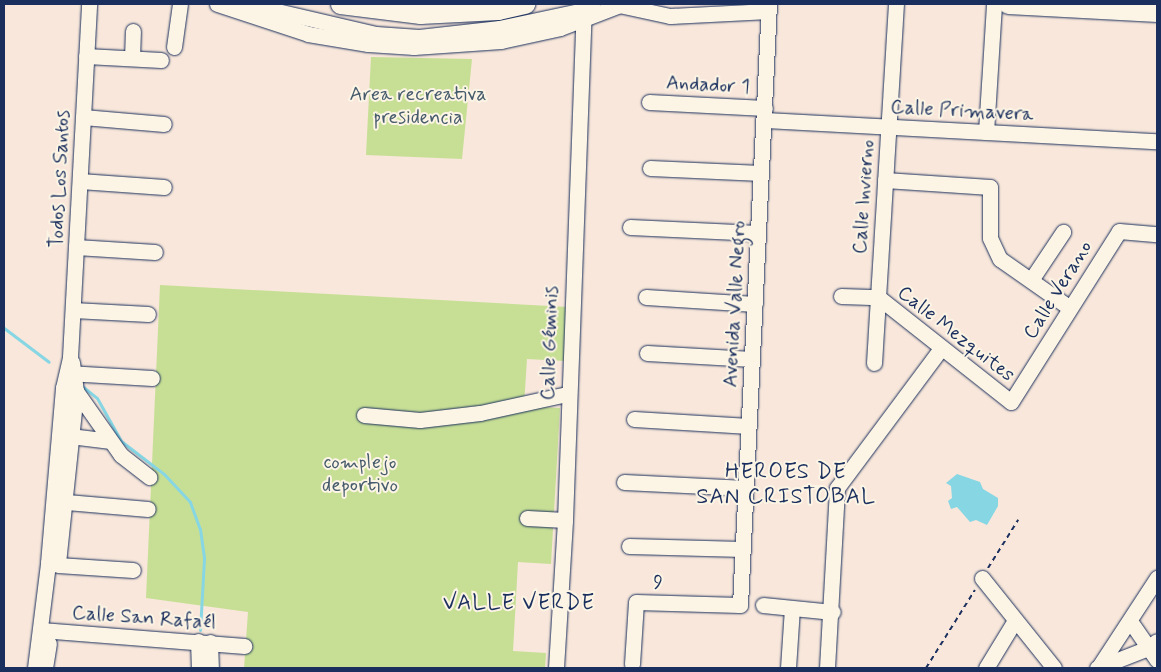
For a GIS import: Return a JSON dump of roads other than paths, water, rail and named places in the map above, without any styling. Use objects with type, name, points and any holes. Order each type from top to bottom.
[{"type":"main road","points":[[340,4],[420,14],[498,10],[525,4]]},
{"type":"main road","points":[[1008,4],[1157,12]]},
{"type":"street","name":"Todos Los Santos","points":[[35,668],[46,631],[58,565],[58,501],[70,436],[70,357],[89,4]]},
{"type":"street","points":[[174,47],[180,4]]},
{"type":"street","points":[[218,4],[260,11],[368,44],[414,46],[560,28],[584,10],[617,6],[670,16],[769,7]]},
{"type":"street","name":"Calle Invierno","points":[[874,363],[896,4]]},
{"type":"street","points":[[986,132],[994,4]]},
{"type":"street","name":"Avenida Valle Negro","points":[[740,605],[769,7]]},
{"type":"street","name":"Calle Géminis","points":[[556,668],[565,520],[568,394],[584,10]]},
{"type":"street","points":[[132,58],[133,31]]},
{"type":"street","points":[[86,56],[161,60]]},
{"type":"street","name":"Andador 1","points":[[649,102],[764,114]]},
{"type":"street","name":"Calle Primavera","points":[[764,114],[888,127],[1157,142]]},
{"type":"street","points":[[83,117],[164,124]]},
{"type":"street","points":[[650,168],[761,173]]},
{"type":"street","points":[[885,180],[990,187],[990,238],[1000,259],[1070,308]]},
{"type":"street","points":[[80,181],[164,187]]},
{"type":"street","points":[[630,227],[758,233]]},
{"type":"street","name":"Calle Verano","points":[[1011,402],[1119,231],[1157,234]]},
{"type":"street","points":[[1031,280],[1063,232]]},
{"type":"street","points":[[76,247],[155,252]]},
{"type":"street","points":[[841,296],[878,297]]},
{"type":"street","points":[[646,297],[755,304]]},
{"type":"street","name":"Calle Mezquites","points":[[878,297],[940,350],[1011,402]]},
{"type":"street","points":[[73,310],[148,314]]},
{"type":"street","points":[[828,668],[833,612],[837,488],[940,350]]},
{"type":"street","points":[[647,354],[752,359]]},
{"type":"street","points":[[70,381],[152,378]]},
{"type":"street","name":"Todos Los Santos","points":[[45,668],[46,631],[70,381]]},
{"type":"street","points":[[70,381],[109,441],[121,455],[149,477]]},
{"type":"street","points":[[364,415],[420,420],[480,413],[568,394]]},
{"type":"street","points":[[634,419],[749,426]]},
{"type":"street","points":[[70,436],[109,441]]},
{"type":"street","points":[[624,482],[746,488]]},
{"type":"street","points":[[58,501],[148,508]]},
{"type":"street","points":[[528,518],[565,520]]},
{"type":"street","points":[[629,546],[743,548]]},
{"type":"street","points":[[58,565],[133,570]]},
{"type":"street","points":[[982,578],[1014,622],[1054,668]]},
{"type":"street","points":[[1098,668],[1157,578]]},
{"type":"street","name":"9","points":[[632,664],[636,602],[740,605]]},
{"type":"street","points":[[762,605],[833,612]]},
{"type":"street","points":[[788,668],[792,608]]},
{"type":"street","points":[[1098,668],[1154,650],[1130,620]]},
{"type":"street","points":[[986,668],[1014,622]]},
{"type":"street","name":"Calle San Rafaél","points":[[46,631],[244,646]]},
{"type":"street","points":[[199,668],[204,642]]},
{"type":"street","points":[[204,642],[211,668]]},
{"type":"water","points":[[957,474],[980,482],[983,489],[998,498],[998,506],[987,525],[976,520],[970,522],[957,507],[951,509],[948,501],[952,498],[951,486],[946,483]]},
{"type":"waterway","points":[[4,328],[49,362]]},
{"type":"waterway","points":[[82,386],[97,398],[121,441],[164,474],[190,502],[200,529],[204,559],[200,630]]},
{"type":"district","name":"HEROES DE SAN CRISTOBAL","points":[[786,485]]},
{"type":"district","name":"VALLE VERDE","points":[[519,604]]},
{"type":"park label","name":"Area recreativa presidencia","points":[[418,106]]},
{"type":"park label","name":"complejo deportivo","points":[[360,474]]}]
